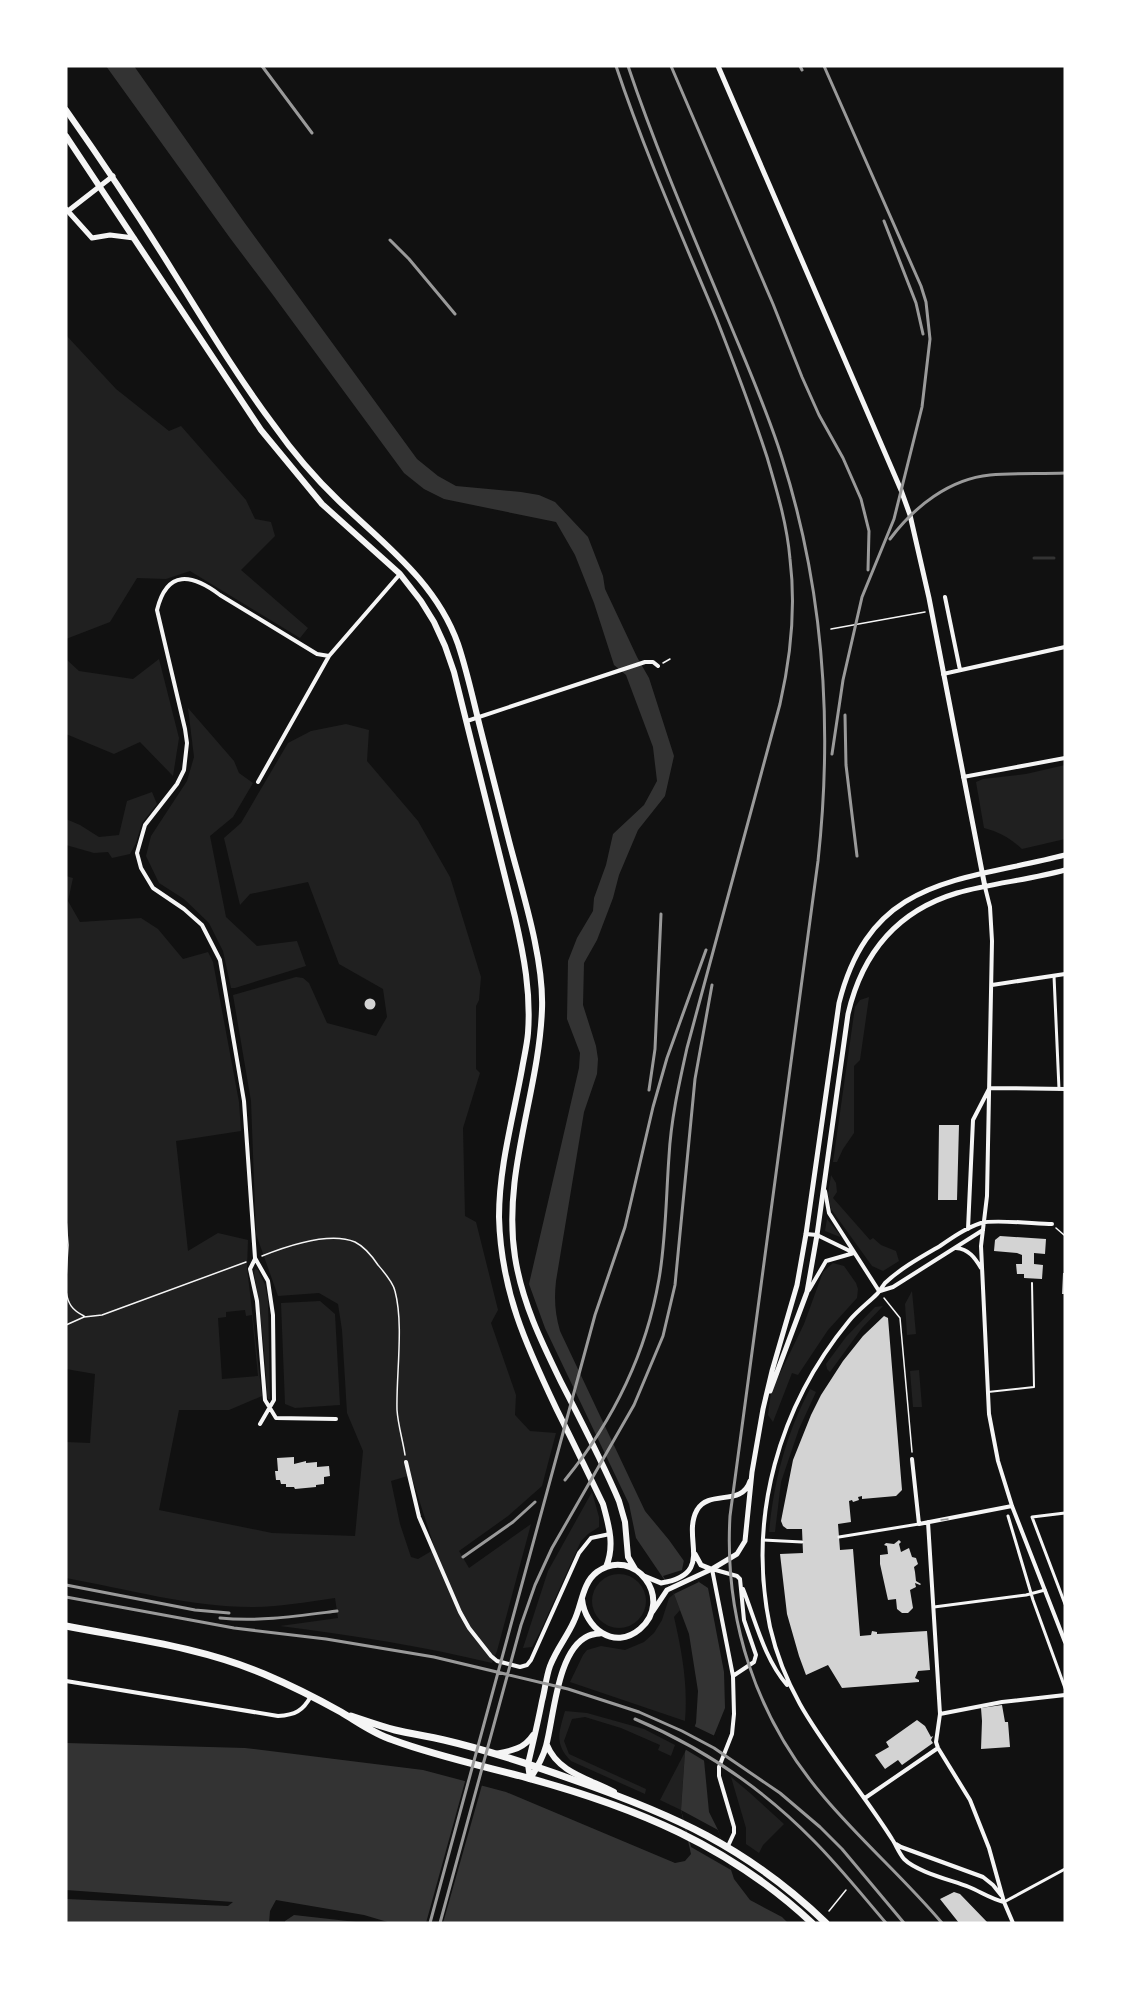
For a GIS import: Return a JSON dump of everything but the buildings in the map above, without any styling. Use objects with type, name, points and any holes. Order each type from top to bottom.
[{"type":"main road","points":[[66,110],[113,176],[226,356],[273,425],[335,498],[410,566],[433,594],[447,616],[457,642],[478,718],[537,955],[541,981],[543,1004],[541,1036],[515,1173],[512,1219],[514,1254],[527,1307],[619,1502],[625,1522],[628,1557],[634,1569]]},
{"type":"main road","points":[[66,136],[268,440],[322,504],[400,574],[421,601],[445,646],[525,956],[530,1005],[528,1036],[509,1131],[500,1194],[502,1257],[514,1312],[527,1345],[603,1504],[611,1534],[611,1556],[606,1567]]},
{"type":"main road","points":[[616,1565],[634,1569],[642,1575],[652,1591],[654,1598],[652,1612],[647,1622],[634,1634],[618,1637],[602,1633],[589,1635],[574,1647],[565,1665],[560,1683],[547,1745],[530,1779],[528,1764],[550,1667],[559,1645],[574,1623],[585,1589],[597,1572],[606,1567],[616,1565]]},
{"type":"main road","points":[[582,1599],[587,1619],[602,1633]]},
{"type":"main road","points":[[66,1626],[206,1653],[244,1666],[312,1696],[366,1729],[393,1740],[633,1811],[727,1858],[763,1881],[812,1923]]},
{"type":"main road","points":[[343,1714],[528,1764],[626,1798]]},
{"type":"main road","points":[[493,1754],[524,1746],[535,1732]]},
{"type":"main road","points":[[547,1745],[561,1766],[725,1844],[768,1872],[826,1923]]},
{"type":"street","points":[[718,66],[910,515],[990,907],[992,930],[990,1088],[982,1270],[987,1392],[992,1438],[1012,1506],[1065,1642]]},
{"type":"street","points":[[113,176],[67,210],[92,238],[110,235],[134,238]]},
{"type":"street","points":[[258,782],[329,656],[400,574]]},
{"type":"street","points":[[260,1424],[274,1400],[273,1315],[268,1281],[255,1258],[244,1101],[219,960],[202,925],[184,909],[153,888],[141,868],[137,853],[146,825],[177,784],[184,770],[187,743],[157,610],[160,598],[165,588],[180,579],[194,579],[317,654],[329,656]]},
{"type":"street","points":[[945,597],[960,670]]},
{"type":"street","points":[[943,674],[1065,647]]},
{"type":"street","points":[[466,721],[645,662],[653,662],[658,666]]},
{"type":"street","points":[[963,777],[1065,758]]},
{"type":"street","points":[[652,1612],[669,1584],[691,1568],[694,1523],[699,1507],[709,1501],[744,1492],[749,1484],[772,1371],[797,1285],[836,1017],[842,990],[851,968],[875,929],[906,901],[939,885],[1065,855]]},
{"type":"street","points":[[763,1410],[807,1292],[848,1014],[858,980],[866,965],[885,937],[909,915],[944,898],[1065,870]]},
{"type":"street","points":[[991,985],[1065,974]]},
{"type":"street","points":[[1054,976],[1059,1089]]},
{"type":"street","points":[[990,1088],[1065,1089]]},
{"type":"street","points":[[968,1229],[973,1120],[990,1088]]},
{"type":"street","points":[[824,1188],[829,1213],[854,1248],[854,1253],[880,1292]]},
{"type":"street","points":[[880,1292],[883,1285],[909,1264],[984,1222],[1052,1224]]},
{"type":"street","points":[[790,1688],[770,1625],[764,1579],[764,1540],[772,1470],[781,1438],[815,1368],[851,1318],[880,1292],[893,1287],[983,1230]]},
{"type":"street","points":[[806,1233],[817,1235],[854,1253]]},
{"type":"street","points":[[952,1249],[960,1248],[968,1251],[982,1270]]},
{"type":"street","points":[[807,1292],[826,1261],[854,1253]]},
{"type":"street","points":[[255,1258],[250,1269],[257,1301],[265,1400],[276,1418],[336,1419]]},
{"type":"street","points":[[912,1459],[919,1524]]},
{"type":"street","points":[[406,1462],[419,1517],[460,1612],[480,1642],[497,1661],[520,1667],[527,1665],[554,1613],[579,1553],[591,1538],[611,1534]]},
{"type":"street","points":[[642,1575],[657,1582],[669,1584],[712,1569],[737,1554],[746,1541],[752,1472]]},
{"type":"street","points":[[839,1537],[1012,1506]]},
{"type":"street","points":[[1065,1513],[1032,1517],[1065,1604]]},
{"type":"street","points":[[1008,1516],[1031,1594],[1065,1688]]},
{"type":"street","points":[[928,1522],[940,1714],[936,1742],[970,1800],[989,1848],[1004,1902]]},
{"type":"street","points":[[764,1540],[802,1542]]},
{"type":"street","points":[[694,1549],[701,1565],[737,1576],[740,1579],[760,1637],[773,1665],[905,1860],[1004,1902]]},
{"type":"street","points":[[712,1569],[733,1676],[732,1734],[718,1772],[734,1827],[734,1833],[725,1844]]},
{"type":"street","points":[[733,1676],[751,1665],[756,1658],[744,1620],[742,1587]]},
{"type":"street","points":[[934,1607],[1031,1594],[1044,1590]]},
{"type":"street","points":[[66,1681],[278,1716],[291,1716],[301,1711],[312,1696]]},
{"type":"street","points":[[940,1714],[983,1705],[1065,1695]]},
{"type":"street","points":[[864,1798],[939,1748]]},
{"type":"street","points":[[894,1842],[901,1847],[983,1877],[993,1885],[1014,1923]]},
{"type":"street","points":[[1004,1902],[1065,1869]]},
{"type":"lane","points":[[987,1392],[1034,1387],[1032,1283]]},
{"type":"path","points":[[831,629],[928,611]]},
{"type":"path","points":[[1065,1207],[1065,1235]]},
{"type":"path","points":[[66,1219],[68,1245],[66,1279]]},
{"type":"path","points":[[1052,1224],[1065,1235]]},
{"type":"path","points":[[66,1326],[84,1317],[102,1315],[282,1248],[312,1240],[334,1239],[354,1242],[363,1247],[395,1290],[398,1332],[397,1412],[406,1462]]},
{"type":"path","points":[[66,1291],[67,1301],[84,1317]]},
{"type":"path","points":[[880,1292],[900,1317],[912,1459]]},
{"type":"path","points":[[830,1911],[846,1890]]},
{"type":"shaded area","points":[[106,66],[134,66],[244,222],[417,459],[438,476],[456,486],[521,492],[539,495],[555,502],[588,537],[603,576],[605,589],[649,678],[674,756],[665,796],[638,830],[619,875],[597,940],[584,963],[583,1005],[596,1046],[597,1074],[584,1112],[556,1281],[556,1312],[560,1331],[645,1511],[699,1582],[708,1588],[724,1672],[725,1708],[704,1760],[709,1812],[718,1830],[734,1879],[750,1900],[782,1917],[788,1923],[391,1923],[364,1915],[276,1900],[270,1911],[269,1923],[66,1923],[66,1899],[228,1906],[233,1902],[66,1890],[66,1743],[245,1748],[423,1770],[506,1792],[675,1863],[685,1861],[691,1854],[681,1810],[685,1752],[696,1723],[698,1691],[689,1634],[674,1594],[636,1538],[629,1504],[545,1328],[529,1284],[579,1068],[580,1053],[567,1019],[568,961],[577,938],[593,911],[594,898],[606,865],[613,834],[644,805],[657,781],[653,747],[626,675],[614,665],[594,603],[575,555],[556,522],[444,499],[424,489],[404,473]]},
{"type":"shaded area","points":[[66,335],[116,389],[169,431],[181,426],[246,500],[255,519],[271,522],[275,536],[241,570],[308,628],[300,638],[190,571],[166,579],[137,578],[110,622],[66,639]]},
{"type":"shaded area","points":[[66,659],[79,671],[133,679],[159,659],[179,738],[173,776],[140,742],[114,754],[66,734]]},
{"type":"shaded area","points":[[188,708],[234,761],[239,773],[253,783],[233,817],[210,836],[226,917],[257,946],[297,941],[306,966],[235,988],[231,988],[223,951],[209,923],[184,899],[159,883],[146,856],[151,836],[187,781],[194,757]]},
{"type":"shaded area","points":[[346,724],[369,730],[367,761],[418,821],[450,877],[481,977],[479,1000],[476,1006],[476,1069],[480,1073],[463,1128],[465,1216],[476,1222],[498,1310],[491,1323],[516,1395],[515,1415],[530,1431],[556,1433],[542,1486],[508,1516],[459,1551],[469,1568],[531,1524],[492,1663],[439,1651],[280,1626],[338,1618],[335,1598],[273,1606],[229,1606],[182,1601],[66,1578],[66,1442],[90,1443],[95,1374],[66,1369],[66,876],[73,878],[68,901],[80,922],[141,918],[158,929],[183,959],[208,952],[213,962],[239,1102],[241,1131],[176,1141],[188,1251],[218,1233],[248,1240],[247,1268],[262,1396],[229,1410],[179,1410],[159,1510],[272,1533],[355,1536],[363,1451],[347,1413],[342,1330],[338,1304],[319,1293],[278,1296],[256,1234],[251,1101],[233,995],[296,977],[303,978],[309,983],[327,1023],[376,1036],[387,1017],[383,989],[339,964],[308,882],[250,894],[240,905],[224,838],[241,823],[288,743],[311,731]],"holes":[[[245,1310],[246,1316],[252,1315],[258,1376],[222,1379],[218,1318],[226,1317],[226,1312]],[[411,1475],[435,1549],[418,1559],[411,1557],[400,1524],[391,1481]]]},
{"type":"shaded area","points":[[1065,765],[1065,839],[1022,849],[1005,836],[984,828],[976,782]]},
{"type":"shaded area","points":[[152,792],[157,804],[142,823],[130,854],[112,858],[108,852],[94,853],[66,845],[66,819],[99,837],[119,835],[127,801]]},
{"type":"shaded area","points":[[869,997],[860,1060],[854,1066],[854,1133],[837,1162],[833,1162],[855,1007],[860,1000]]},
{"type":"shaded area","points":[[831,1175],[836,1183],[837,1192],[833,1198],[870,1240],[873,1238],[881,1245],[896,1251],[899,1261],[883,1271],[872,1266],[831,1209],[828,1194]]},
{"type":"shaded area","points":[[827,1219],[840,1235],[840,1237],[825,1231]]},
{"type":"shaded area","points":[[833,1263],[844,1266],[856,1283],[857,1298],[828,1330],[798,1375],[792,1373],[773,1422],[768,1415],[771,1392],[804,1324],[823,1272]]},
{"type":"shaded area","points":[[255,1269],[258,1270],[265,1285],[268,1300],[270,1399],[267,1393]]},
{"type":"shaded area","points":[[912,1291],[916,1334],[907,1335],[905,1304]]},
{"type":"shaded area","points":[[320,1301],[335,1314],[340,1405],[295,1408],[285,1404],[281,1303]]},
{"type":"shaded area","points":[[883,1306],[862,1328],[830,1372],[826,1364],[846,1337],[875,1307]]},
{"type":"shaded area","points":[[919,1370],[922,1407],[913,1407],[910,1371]]},
{"type":"shaded area","points":[[810,1389],[816,1392],[799,1429],[781,1482],[775,1532],[769,1532],[782,1458],[794,1423]]},
{"type":"shaded area","points":[[592,1492],[599,1517],[599,1527],[581,1541],[532,1647],[523,1648],[548,1571]]},
{"type":"shaded area","points":[[614,1574],[624,1574],[638,1582],[644,1591],[646,1601],[644,1611],[638,1620],[624,1628],[614,1628],[597,1616],[592,1606],[592,1596],[604,1579]]},
{"type":"shaded area","points":[[674,1594],[680,1610],[674,1617],[684,1669],[685,1721],[570,1682],[587,1650],[601,1646],[625,1650],[644,1642],[654,1633],[662,1620],[669,1598]]},
{"type":"shaded area","points":[[565,1711],[587,1713],[644,1729],[675,1745],[671,1756],[658,1750],[660,1745],[621,1728],[585,1717],[572,1719],[564,1741],[569,1754],[646,1789],[645,1794],[571,1761],[562,1749],[559,1738]]},
{"type":"shaded area","points":[[685,1752],[681,1810],[660,1800]]},
{"type":"shaded area","points":[[731,1777],[784,1824],[763,1845],[759,1853],[746,1844],[746,1828]]},
{"type":"shaded area","points":[[294,1915],[365,1923],[285,1923]]},
{"type":"pier","points":[[684,1560],[699,1582],[674,1594],[663,1576],[682,1570]]},
{"type":"pier","points":[[692,1725],[717,1737],[708,1763],[683,1748]]},
{"type":"pier","points":[[466,1778],[482,1783],[482,1785],[443,1923],[426,1923]]},
{"type":"pier","points":[[681,1810],[718,1830],[731,1870],[691,1847]]},
{"type":"waterway","points":[[1034,558],[1054,558]]},
{"type":"tram line","points":[[941,1520],[948,1519]]},
{"type":"railway","points":[[262,66],[312,133]]},
{"type":"railway","points":[[565,1480],[598,1434],[625,1386],[646,1334],[653,1307],[663,1249],[670,1142],[678,1088],[780,704],[790,650],[793,596],[787,533],[767,457],[724,337],[651,162],[616,66]]},
{"type":"railway","points":[[628,66],[663,162],[770,422],[782,458],[807,557],[816,607],[821,658],[825,759],[818,861],[730,1516],[730,1555],[739,1630],[749,1666],[763,1701],[800,1767],[853,1829],[942,1923]]},
{"type":"railway","points":[[671,66],[802,377],[861,499],[869,531],[868,570]]},
{"type":"railway","points":[[800,66],[802,70]]},
{"type":"railway","points":[[824,66],[921,286],[926,302],[930,339],[922,407],[894,519],[862,597],[843,680],[832,754]]},
{"type":"railway","points":[[884,221],[916,303],[923,334]]},
{"type":"railway","points":[[390,240],[455,314]]},
{"type":"railway","points":[[890,539],[921,506],[960,482],[990,475],[1065,473]]},
{"type":"railway","points":[[845,715],[846,765],[857,856]]},
{"type":"railway","points":[[649,1090],[655,1049],[661,914]]},
{"type":"railway","points":[[430,1923],[595,1315],[625,1227],[653,1107],[667,1058],[706,950]]},
{"type":"railway","points":[[440,1923],[521,1625],[535,1585],[552,1548],[634,1405],[663,1336],[675,1285],[695,1079],[712,985]]},
{"type":"railway","points":[[463,1557],[513,1522],[535,1502]]},
{"type":"railway","points":[[66,1585],[195,1610],[229,1613]]},
{"type":"railway","points":[[66,1597],[234,1628],[326,1639],[434,1657],[568,1689],[639,1712],[714,1748],[780,1793],[842,1849],[904,1923]]},
{"type":"railway","points":[[220,1618],[264,1619],[337,1611]]},
{"type":"railway","points":[[635,1719],[707,1756],[752,1787],[794,1821],[823,1850],[886,1923]]}]
